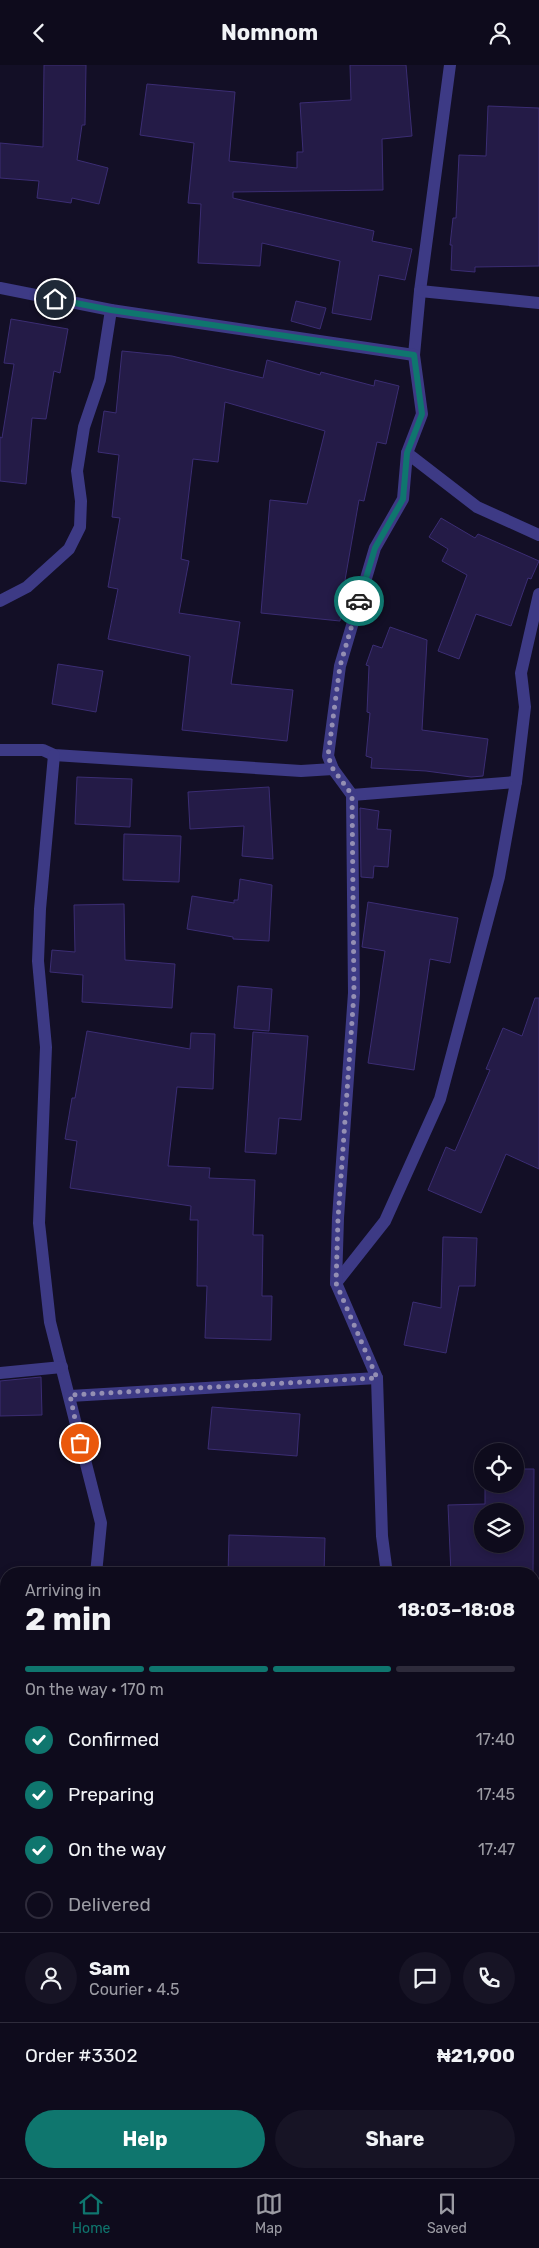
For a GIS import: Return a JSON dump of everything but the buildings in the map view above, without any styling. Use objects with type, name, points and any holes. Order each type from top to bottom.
[{"type":"street","points":[[386,1567],[382,1536],[377,1378],[336,1283],[338,1219],[354,993],[352,795],[333,769],[328,756],[340,666],[375,548],[403,499],[407,453],[422,414],[414,355],[420,291],[450,65]]},
{"type":"street","points":[[0,288],[111,310],[414,355]]},
{"type":"street","points":[[420,291],[539,303]]},
{"type":"street","points":[[0,601],[27,587],[69,549],[80,527],[81,501],[77,471],[84,427],[100,380],[111,310]]},
{"type":"street","points":[[407,453],[477,507],[539,535]]},
{"type":"street","points":[[336,1283],[386,1221],[440,1099],[500,877],[516,782],[525,707],[521,673],[539,594]]},
{"type":"street","points":[[0,751],[43,750],[54,755],[301,771],[333,769]]},
{"type":"street","points":[[54,755],[38,952],[46,1047],[40,1223],[50,1322],[70,1395],[83,1459],[101,1523],[97,1567]]},
{"type":"street","points":[[352,795],[516,782]]},
{"type":"street","points":[[0,1373],[62,1367]]},
{"type":"street","points":[[70,1395],[377,1378]]},
{"type":"way so far","points":[[80,1443],[70,1395],[377,1378],[336,1283],[338,1219],[354,993],[352,795],[333,769],[328,756],[340,666],[359,601]]},
{"type":"route","points":[[55,299],[111,310],[414,355],[422,414],[407,453],[403,499],[375,548],[359,601]]}]
